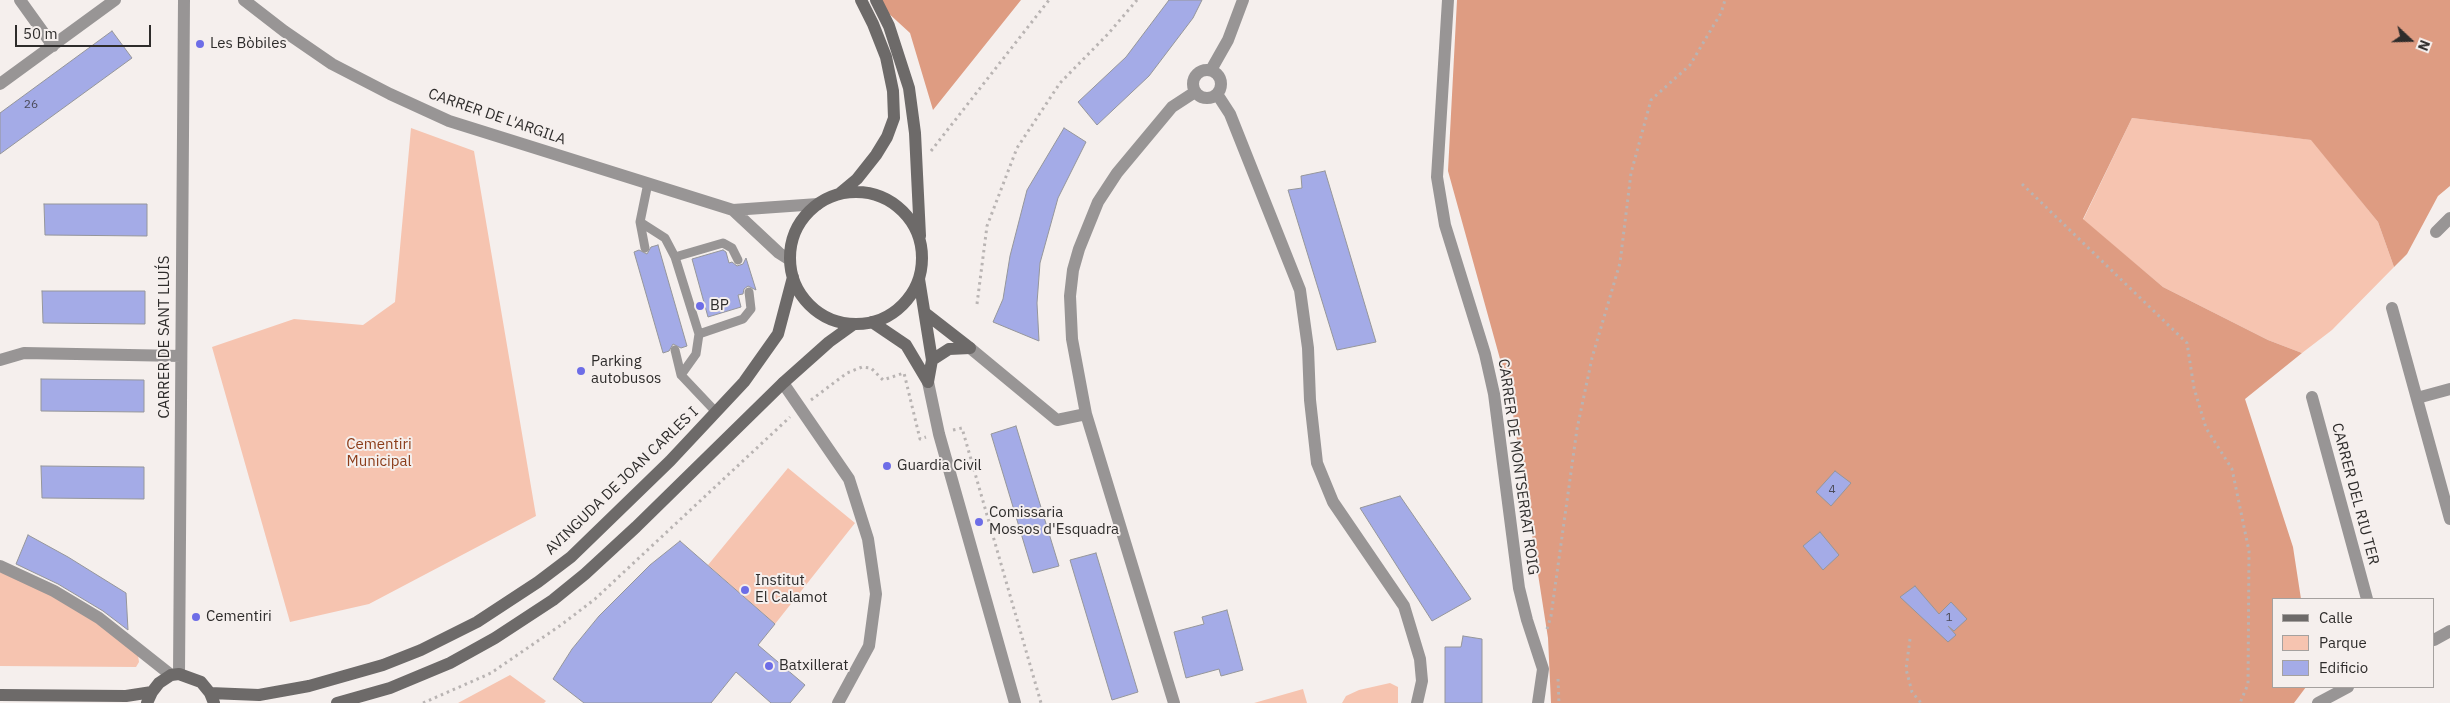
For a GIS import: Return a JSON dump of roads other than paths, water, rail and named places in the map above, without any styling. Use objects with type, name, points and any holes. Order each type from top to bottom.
[{"type":"main road","points":[[861,0],[886,57],[893,91],[894,118],[887,137],[876,155],[856,179],[839,194],[818,204],[806,216],[797,229],[792,244],[790,260],[793,277],[804,298],[816,310],[830,318],[854,324],[872,322],[883,318],[901,306],[914,289],[919,278],[922,257],[915,133],[909,88],[889,26],[876,0]]},
{"type":"main road","points":[[839,194],[863,192],[879,196],[893,203],[910,220],[920,242]]},
{"type":"main road","name":"AVINGUDA DE JOAN CARLES I","points":[[212,698],[259,695],[346,677],[421,650],[477,622],[532,587],[571,557],[670,461],[744,382],[778,334],[793,277]]},
{"type":"main road","points":[[919,278],[932,360],[928,382]]},
{"type":"main road","points":[[925,313],[970,348]]},
{"type":"main road","points":[[872,322],[906,345],[928,382]]},
{"type":"main road","points":[[337,703],[390,688],[450,663],[495,638],[553,600],[585,574],[636,527],[783,383],[829,342],[854,324]]},
{"type":"main road","points":[[932,360],[949,349],[970,348]]},
{"type":"main road","points":[[0,695],[150,697],[159,683],[175,675],[201,682],[212,698]]},
{"type":"street","points":[[20,0],[53,46]]},
{"type":"street","points":[[0,84],[115,0]]},
{"type":"street","name":"CARRER DE SANT LLUÍS","points":[[175,675],[184,0]]},
{"type":"street","name":"CARRER DE L'ARGILA","points":[[244,0],[284,32],[332,64],[398,98],[449,121],[733,210],[818,204]]},
{"type":"street","points":[[1211,70],[1228,40],[1243,0]]},
{"type":"street","name":"CARRER DE MONTSERRAT ROIG","points":[[1448,0],[1438,147],[1441,207],[1486,354],[1498,418],[1521,595],[1543,669],[1538,703]]},
{"type":"street","points":[[1203,70],[1211,70],[1217,73],[1222,81],[1217,94],[1207,98],[1195,92],[1193,84],[1195,75],[1203,70]]},
{"type":"street","points":[[1174,703],[1086,414],[1072,339],[1070,296],[1073,270],[1079,249],[1098,202],[1116,173],[1172,108],[1195,92]]},
{"type":"street","points":[[1217,94],[1230,114],[1300,290],[1308,348],[1310,400],[1318,463],[1333,502],[1404,606],[1420,659],[1422,681],[1417,703]]},
{"type":"street","name":"CARRER DE L'ARGILA","points":[[733,210],[779,253],[790,260]]},
{"type":"street","points":[[2436,232],[2450,218]]},
{"type":"street","points":[[2392,308],[2450,518]]},
{"type":"street","points":[[970,348],[1057,420],[1086,414]]},
{"type":"street","points":[[0,360],[24,353],[180,356]]},
{"type":"street","points":[[928,382],[939,434],[1015,703]]},
{"type":"street","points":[[783,383],[849,479],[868,539],[876,594],[869,646],[840,702]]},
{"type":"street","points":[[2417,398],[2450,389]]},
{"type":"street","name":"CARRER DEL RIU TER","points":[[2312,397],[2367,598]]},
{"type":"street","points":[[0,566],[54,591],[99,618],[175,675]]},
{"type":"street","points":[[2435,640],[2450,632]]},
{"type":"street","points":[[2318,703],[2346,688]]},
{"type":"lane","points":[[645,248],[640,222],[648,183]]},
{"type":"lane","points":[[640,222],[665,238],[675,257],[699,334],[696,354],[681,375]]},
{"type":"lane","points":[[675,257],[723,243],[732,248],[738,260]]},
{"type":"lane","points":[[699,334],[743,319],[751,309],[748,292]]},
{"type":"lane","points":[[675,350],[681,375],[716,412]]},
{"type":"place","name":"Les Bòbiles","points":[[200,44]]},
{"type":"place","name":"BP","points":[[700,306]]},
{"type":"place","name":"Parking autobusos","points":[[581,371]]},
{"type":"place","name":"Guardia Civil","points":[[887,466]]},
{"type":"place","name":"Comissaria Mossos d'Esquadra","points":[[979,522]]},
{"type":"place","name":"Institut El Calamot","points":[[745,590]]},
{"type":"place","name":"Cementiri","points":[[196,617]]},
{"type":"place","name":"Batxillerat","points":[[769,666]]},
{"type":"park label","name":"Cementiri Municipal","points":[[379,454]]}]
